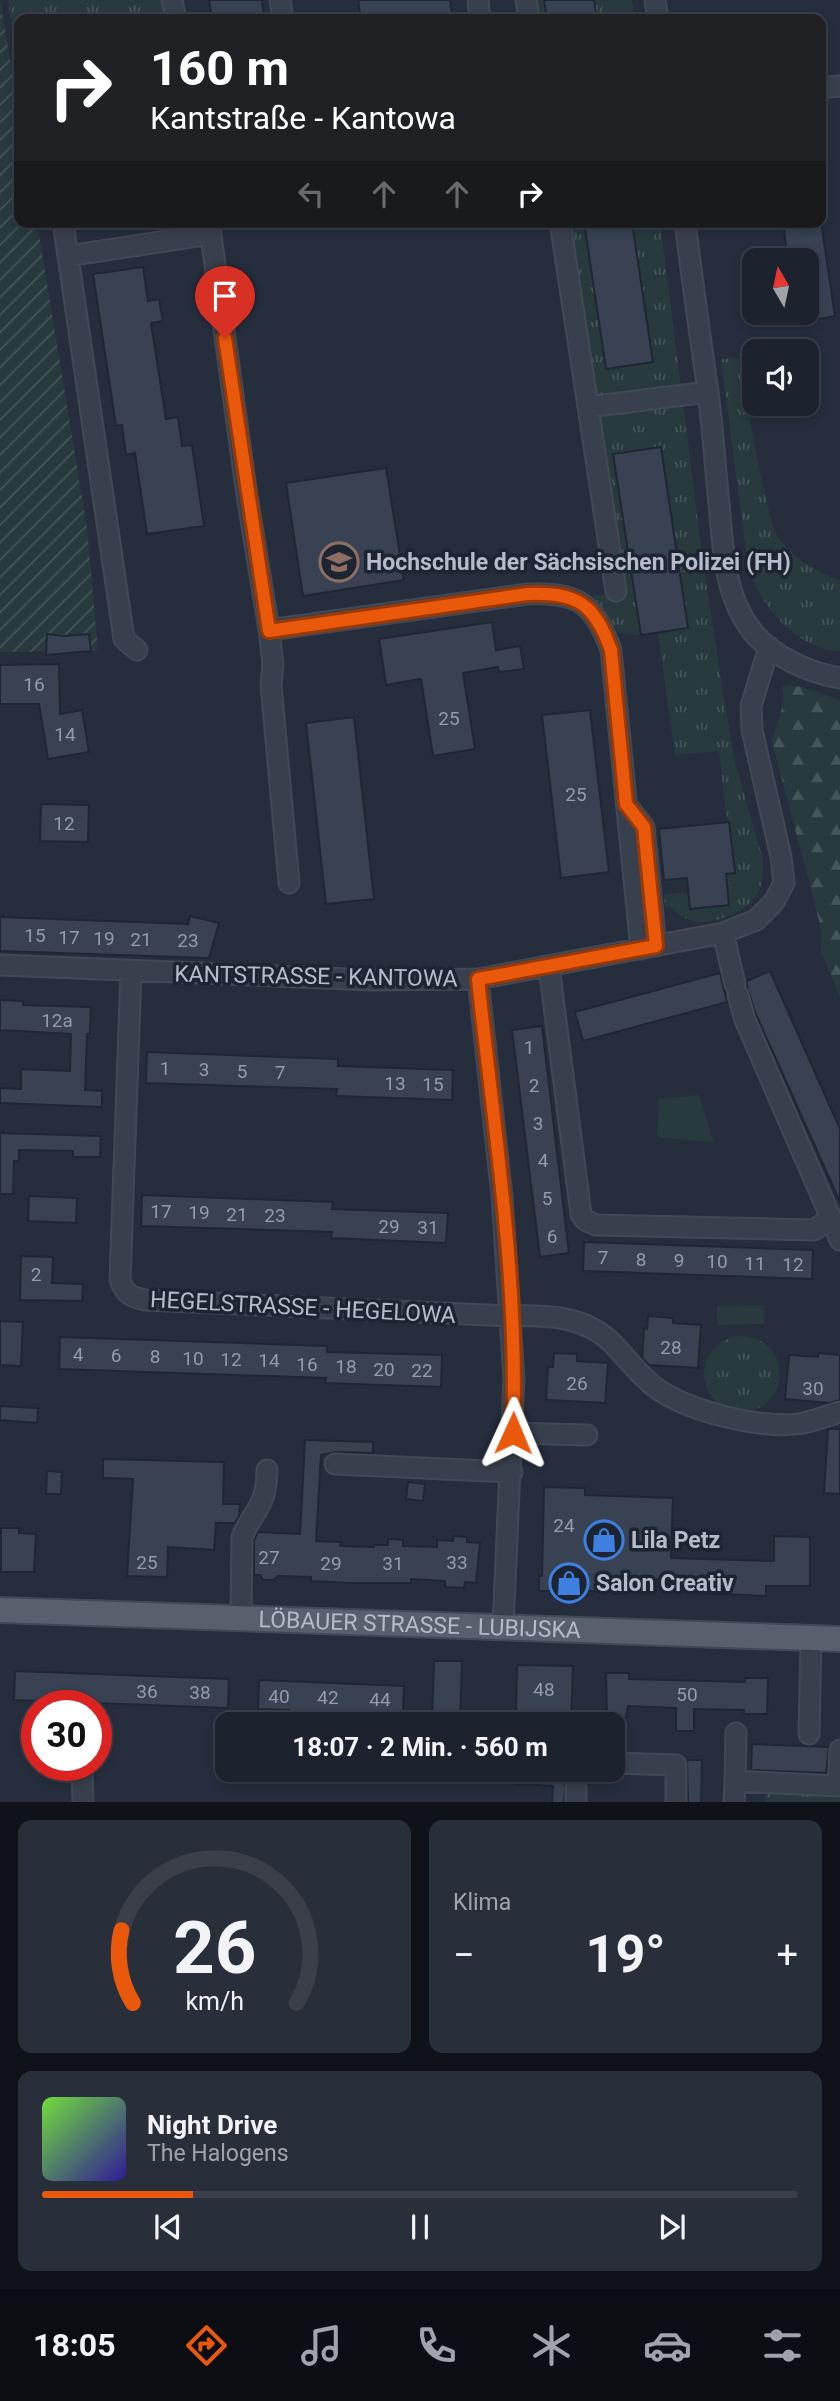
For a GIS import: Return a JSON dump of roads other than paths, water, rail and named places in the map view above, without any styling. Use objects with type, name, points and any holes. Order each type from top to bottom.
[{"type":"main road","name":"LÖBAUER STRASSE - LUBIJSKA","points":[[0,1610],[241,1616],[840,1639]]},
{"type":"street","points":[[64,228],[124,639],[137,650]]},
{"type":"street","points":[[68,256],[210,228],[273,664],[271,685],[289,883]]},
{"type":"street","points":[[561,228],[616,591]]},
{"type":"street","points":[[686,228],[708,392],[728,574],[734,600],[752,630],[769,647],[800,665],[827,676],[840,678]]},
{"type":"street","points":[[588,407],[708,392]]},
{"type":"street","points":[[269,631],[527,594],[554,593],[572,598],[593,612],[611,650],[626,804],[649,947]]},
{"type":"street","name":"KANTSTRASSE - KANTOWA","points":[[0,965],[373,980],[478,979],[723,933],[756,920],[774,902],[783,883],[781,858],[752,730],[751,706],[769,647]]},
{"type":"street","points":[[723,933],[746,1020],[840,1240]]},
{"type":"street","points":[[549,967],[580,1214],[585,1220],[596,1225],[814,1230],[831,1219]]},
{"type":"street","name":"HEGELSTRASSE - HEGELOWA","points":[[131,971],[120,1280],[123,1290],[131,1297],[159,1301],[511,1317]]},
{"type":"street","points":[[478,979],[502,1196],[514,1378],[512,1472],[503,1627]]},
{"type":"street","points":[[511,1317],[541,1315],[575,1321],[608,1339],[655,1387],[678,1401],[709,1412],[762,1423],[803,1423],[840,1412]]},
{"type":"street","points":[[513,1433],[587,1435]]},
{"type":"street","points":[[335,1464],[512,1472]]},
{"type":"street","points":[[241,1616],[242,1537],[263,1503],[267,1489],[267,1470]]},
{"type":"street","points":[[809,1734],[811,1638]]},
{"type":"street","points":[[734,1802],[736,1733]]},
{"type":"street","points":[[735,1781],[838,1786],[840,1750]]},
{"type":"street","points":[[625,1763],[676,1765],[676,1802]]},
{"type":"street","points":[[82,1781],[83,1802]]},
{"type":"place","name":"Hochschule der Sächsischen Polizei (FH)","points":[[339,562]]},
{"type":"place","name":"Lila Petz","points":[[604,1540]]},
{"type":"place","name":"Salon Creativ","points":[[569,1583]]}]
